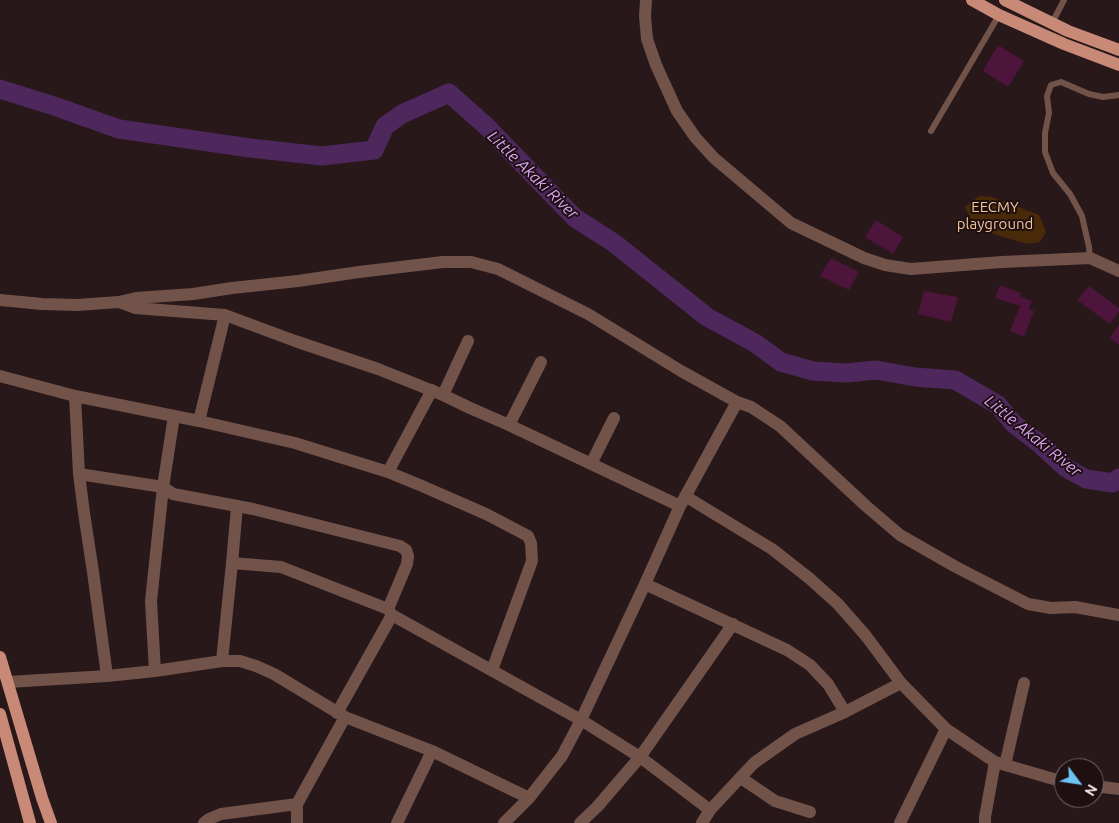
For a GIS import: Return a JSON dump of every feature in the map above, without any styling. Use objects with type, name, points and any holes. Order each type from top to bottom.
[{"type":"main road","points":[[972,0],[1064,44],[1119,65]]},
{"type":"main road","points":[[1005,0],[1068,31],[1119,50]]},
{"type":"main road","points":[[0,657],[51,823]]},
{"type":"main road","points":[[0,714],[30,823]]},
{"type":"street","points":[[646,0],[647,40],[677,111],[695,137],[714,158],[790,223],[864,258],[886,265],[911,269],[1090,258],[1119,271]]},
{"type":"street","points":[[0,300],[77,305],[119,302],[136,298],[193,294],[232,288],[298,282],[359,272],[443,262],[471,262],[498,269],[588,314],[682,371],[737,402],[751,407],[780,426],[900,535],[956,567],[1028,604],[1051,608],[1075,608],[1119,615]]},
{"type":"street","points":[[119,302],[134,308],[225,315],[295,341],[378,368],[438,392],[591,464],[683,501],[772,549],[809,578],[838,604],[866,636],[902,683],[946,729],[1000,764],[1054,779]]},
{"type":"street","points":[[199,421],[225,315]]},
{"type":"street","points":[[388,472],[468,341]]},
{"type":"street","points":[[509,425],[540,362]]},
{"type":"street","points":[[0,376],[75,396],[294,442],[388,472],[486,514],[528,536],[531,543],[532,561],[492,670]]},
{"type":"street","points":[[75,396],[84,513],[107,676]]},
{"type":"street","points":[[504,823],[529,798],[562,756],[581,720],[683,501],[737,402]]},
{"type":"street","points":[[155,671],[151,601],[163,487],[174,416]]},
{"type":"street","points":[[591,464],[614,418]]},
{"type":"street","points":[[80,474],[163,487],[173,494],[253,510],[400,546],[406,550],[408,556],[407,564],[390,612],[297,804],[297,823]]},
{"type":"street","points":[[222,660],[237,507]]},
{"type":"street","points":[[232,563],[281,566],[390,612],[581,720],[640,757],[710,810]]},
{"type":"street","points":[[645,584],[787,650],[810,665],[828,684],[845,712]]},
{"type":"street","points":[[580,823],[640,757],[733,624]]},
{"type":"street","points":[[8,682],[107,676],[155,671],[222,660],[240,661],[274,674],[341,715],[432,751],[529,798]]},
{"type":"street","points":[[702,823],[710,810],[754,763],[795,734],[845,712],[902,683]]},
{"type":"street","points":[[985,823],[985,817],[1024,683]]},
{"type":"street","points":[[900,823],[946,729]]},
{"type":"street","points":[[397,823],[432,751]]},
{"type":"street","points":[[741,778],[775,801],[810,812]]},
{"type":"street","points":[[1104,787],[1119,789]]},
{"type":"street","points":[[204,823],[221,814],[297,804]]},
{"type":"lane","points":[[1052,23],[1064,0]]},
{"type":"lane","points":[[931,131],[1000,15]]},
{"type":"lane","points":[[1090,258],[1082,216],[1070,194],[1053,173],[1045,152],[1049,113],[1047,96],[1051,85],[1061,82],[1089,94],[1103,97],[1119,95]]},
{"type":"green space","name":"EECMY playground","points":[[979,196],[992,197],[1039,215],[1046,232],[1040,242],[1027,244],[984,231],[971,219],[965,207]]},
{"type":"building","points":[[998,45],[1024,61],[1008,87],[983,71]]},
{"type":"building","points":[[876,220],[903,237],[893,254],[865,237]]},
{"type":"building","points":[[831,258],[859,272],[849,290],[820,276]]},
{"type":"building","points":[[1000,285],[1021,293],[1020,297],[1032,301],[1029,309],[1034,311],[1024,337],[1010,331],[1020,306],[995,298]]},
{"type":"building","points":[[1089,286],[1119,308],[1110,324],[1077,300]]},
{"type":"building","points":[[924,291],[958,297],[951,322],[918,314]]},
{"type":"building","points":[[1119,325],[1119,345],[1110,338]]},
{"type":"waterway","name":"Little Akaki River","points":[[0,89],[119,129],[250,148],[322,156],[374,150],[385,126],[402,114],[449,93],[486,126],[575,218],[614,243],[707,317],[755,343],[781,362],[813,371],[847,373],[876,370],[915,377],[955,380],[998,405],[1014,424],[1040,444],[1066,468],[1086,479],[1113,483],[1119,478]]}]
